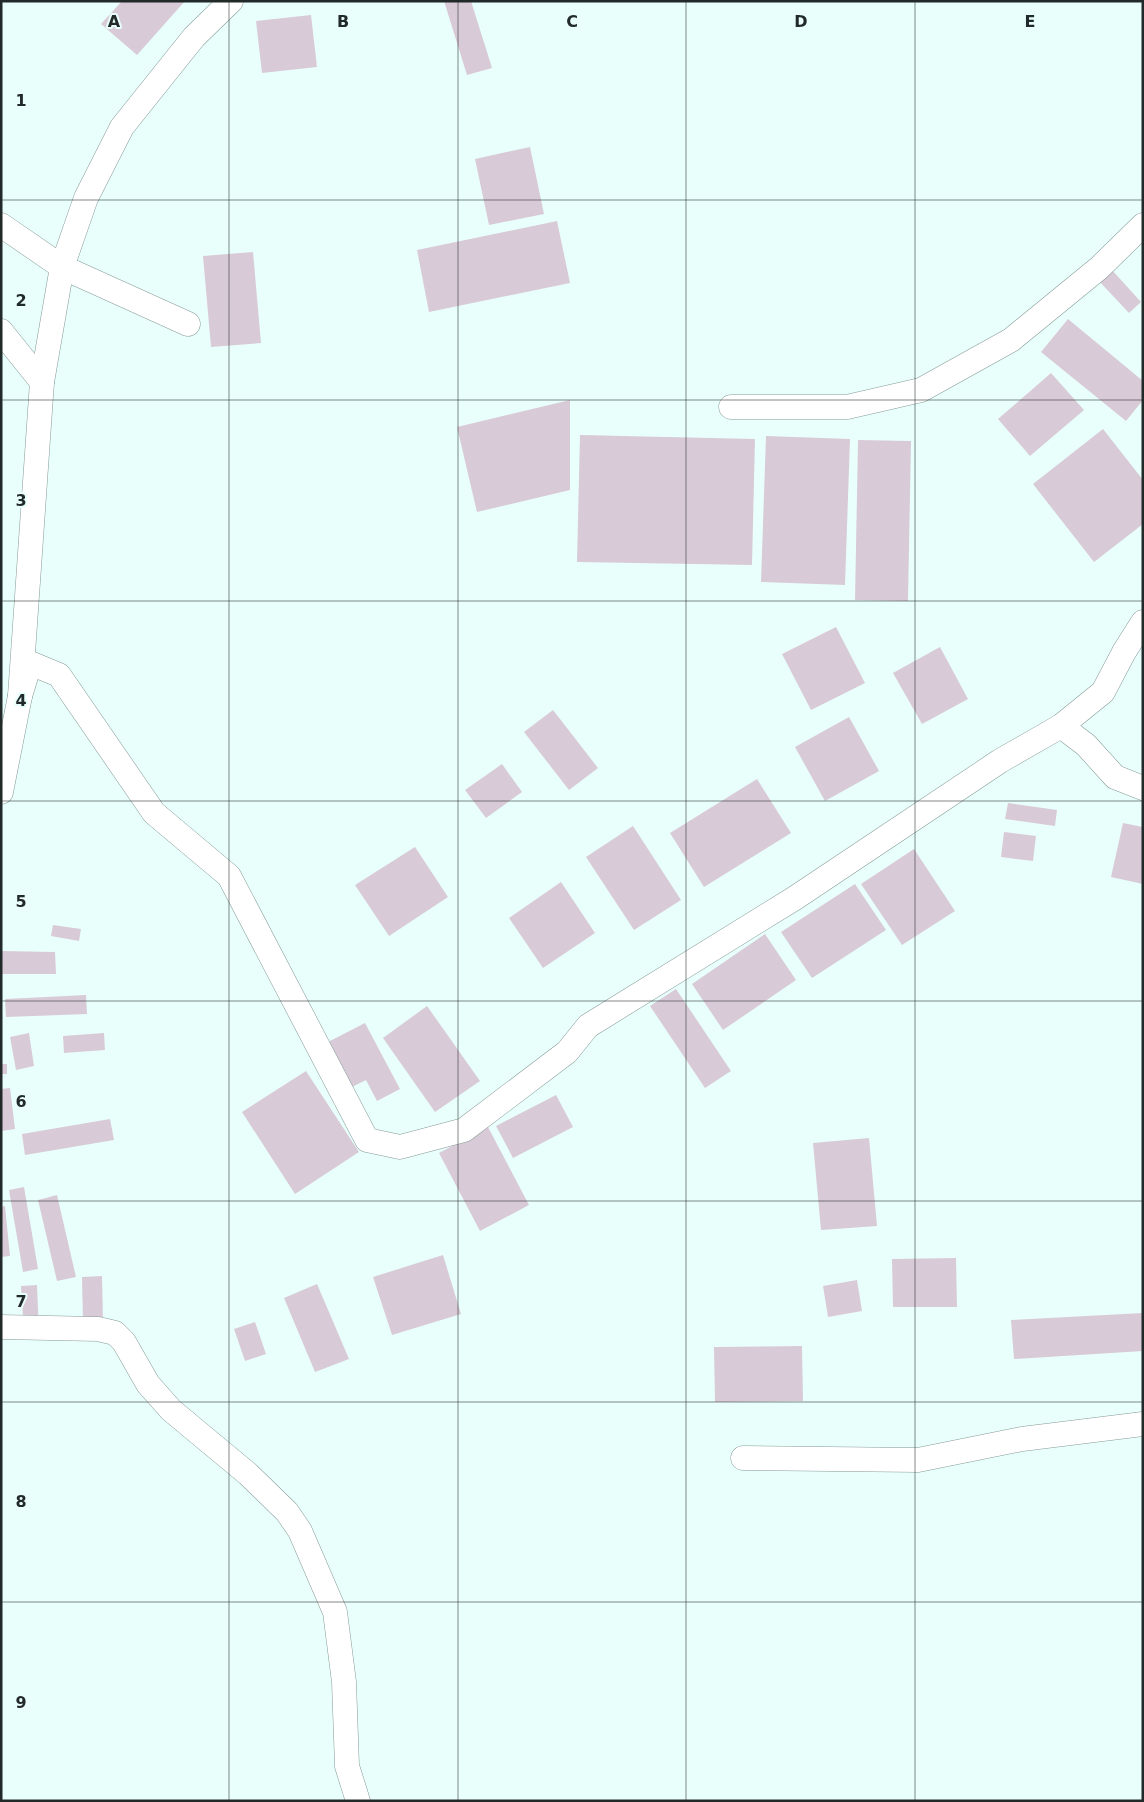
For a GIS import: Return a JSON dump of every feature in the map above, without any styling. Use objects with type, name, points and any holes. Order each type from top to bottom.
[{"type":"street","points":[[20,696],[42,382],[62,267],[86,198],[122,127],[194,37],[231,1]]},
{"type":"street","points":[[1,225],[62,267],[188,324]]},
{"type":"street","points":[[731,407],[847,407],[921,390],[1011,340],[1099,268],[1143,225]]},
{"type":"street","points":[[1,331],[42,382]]},
{"type":"street","points":[[1086,745],[1103,692],[1124,652],[1143,622]]},
{"type":"street","points":[[1,792],[20,696],[30,663],[59,675],[154,813],[229,876],[367,1140],[400,1146],[464,1130],[567,1052],[588,1026],[795,898],[1000,760],[1061,726],[1103,692]]},
{"type":"street","points":[[1061,726],[1086,745],[1115,776],[1143,788]]},
{"type":"street","points":[[1,1327],[98,1329],[115,1333],[124,1342],[148,1384],[171,1410],[248,1474],[287,1512],[300,1531],[335,1612],[344,1682],[347,1766],[358,1801]]},
{"type":"street","points":[[743,1458],[918,1460],[1022,1439],[1143,1424]]},
{"type":"building","points":[[122,1],[185,1],[137,55],[101,24]]},
{"type":"building","points":[[444,1],[471,1],[492,68],[467,75]]},
{"type":"building","points":[[311,15],[317,67],[262,73],[256,21]]},
{"type":"building","points":[[530,147],[544,214],[489,225],[475,159]]},
{"type":"building","points":[[557,221],[570,283],[429,312],[417,250]]},
{"type":"building","points":[[253,252],[261,343],[211,347],[203,256]]},
{"type":"building","points":[[1111,269],[1141,302],[1129,313],[1099,281]]},
{"type":"building","points":[[1068,319],[1143,381],[1143,400],[1126,421],[1041,352]]},
{"type":"building","points":[[1051,373],[1084,410],[1030,456],[998,419]]},
{"type":"building","points":[[570,400],[570,490],[477,512],[457,427]]},
{"type":"building","points":[[1103,429],[1143,480],[1143,524],[1094,562],[1033,484]]},
{"type":"building","points":[[580,435],[755,439],[752,565],[577,562]]},
{"type":"building","points":[[766,436],[850,439],[845,585],[761,582]]},
{"type":"building","points":[[858,440],[911,441],[908,601],[855,600]]},
{"type":"building","points":[[836,627],[865,683],[811,710],[782,654]]},
{"type":"building","points":[[940,647],[968,699],[922,724],[893,673]]},
{"type":"building","points":[[553,710],[598,768],[569,790],[524,732]]},
{"type":"building","points":[[849,717],[879,771],[825,801],[795,747]]},
{"type":"building","points":[[502,764],[522,792],[486,818],[465,790]]},
{"type":"building","points":[[757,779],[791,833],[704,887],[670,833]]},
{"type":"building","points":[[1008,803],[1057,810],[1055,826],[1005,819]]},
{"type":"building","points":[[1123,823],[1143,827],[1143,884],[1111,877]]},
{"type":"building","points":[[633,826],[681,900],[634,930],[586,857]]},
{"type":"building","points":[[1004,832],[1036,836],[1033,861],[1001,857]]},
{"type":"building","points":[[415,847],[448,897],[389,936],[355,885]]},
{"type":"building","points":[[914,849],[955,911],[902,945],[861,884]]},
{"type":"building","points":[[561,882],[595,933],[543,968],[509,918]]},
{"type":"building","points":[[855,884],[886,930],[812,978],[781,932]]},
{"type":"building","points":[[53,925],[81,929],[79,941],[51,936]]},
{"type":"building","points":[[765,934],[796,980],[723,1030],[692,984]]},
{"type":"building","points":[[1,951],[55,952],[56,974],[1,974]]},
{"type":"building","points":[[676,989],[731,1071],[705,1088],[650,1006]]},
{"type":"building","points":[[86,995],[87,1014],[6,1017],[5,999]]},
{"type":"building","points":[[427,1006],[480,1081],[435,1112],[383,1038]]},
{"type":"building","points":[[365,1023],[400,1089],[377,1101],[366,1080],[352,1087],[328,1042]]},
{"type":"building","points":[[29,1033],[34,1066],[16,1070],[10,1037]]},
{"type":"building","points":[[104,1033],[105,1050],[64,1053],[63,1036]]},
{"type":"building","points":[[1,1064],[7,1064],[7,1074],[1,1074]]},
{"type":"building","points":[[306,1071],[359,1152],[295,1194],[242,1112]]},
{"type":"building","points":[[10,1088],[15,1129],[1,1131],[1,1089]]},
{"type":"building","points":[[556,1095],[573,1127],[513,1158],[496,1126]]},
{"type":"building","points":[[110,1119],[114,1140],[25,1155],[22,1134]]},
{"type":"building","points":[[488,1127],[529,1205],[480,1231],[439,1153]]},
{"type":"building","points":[[869,1138],[877,1226],[821,1230],[813,1143]]},
{"type":"building","points":[[24,1187],[38,1269],[23,1272],[9,1190]]},
{"type":"building","points":[[57,1195],[76,1277],[57,1281],[38,1200]]},
{"type":"building","points":[[5,1206],[10,1256],[1,1257],[1,1207]]},
{"type":"building","points":[[443,1255],[461,1314],[392,1335],[373,1277]]},
{"type":"building","points":[[956,1258],[957,1307],[893,1307],[892,1259]]},
{"type":"building","points":[[102,1276],[103,1321],[83,1322],[82,1277]]},
{"type":"building","points":[[857,1280],[862,1311],[828,1317],[823,1286]]},
{"type":"building","points":[[317,1284],[349,1359],[315,1372],[284,1298]]},
{"type":"building","points":[[37,1285],[39,1333],[24,1333],[21,1286]]},
{"type":"building","points":[[1143,1313],[1143,1351],[1014,1359],[1011,1320]]},
{"type":"building","points":[[255,1322],[266,1354],[245,1361],[234,1329]]},
{"type":"building","points":[[802,1346],[803,1401],[715,1402],[714,1347]]}]
